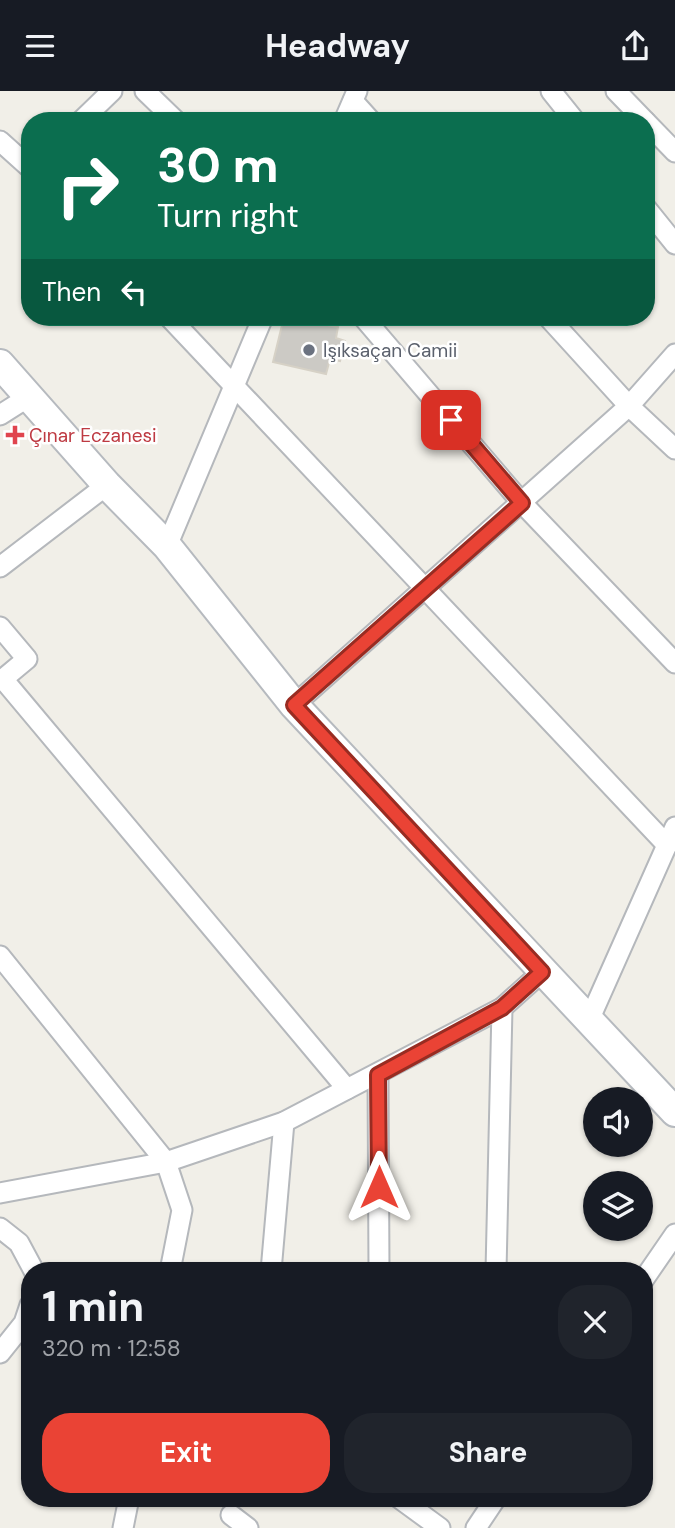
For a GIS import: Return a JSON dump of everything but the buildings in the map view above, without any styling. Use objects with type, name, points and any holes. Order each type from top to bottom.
[{"type":"street","points":[[90,112],[112,91]]},
{"type":"street","points":[[145,91],[167,112]]},
{"type":"street","points":[[551,91],[568,112]]},
{"type":"street","points":[[616,91],[636,112]]},
{"type":"street","points":[[355,96],[365,112]]},
{"type":"street","points":[[655,131],[675,152]]},
{"type":"street","points":[[1,143],[21,160]]},
{"type":"street","points":[[655,219],[675,244]]},
{"type":"street","points":[[177,326],[426,587],[671,836],[590,1019]]},
{"type":"street","points":[[167,545],[259,326]]},
{"type":"street","points":[[371,326],[522,503],[675,663]]},
{"type":"street","points":[[556,326],[629,406],[675,449]]},
{"type":"street","points":[[294,705],[629,406],[675,354]]},
{"type":"street","points":[[0,364],[107,485],[167,545],[294,705],[675,1112]]},
{"type":"street","points":[[0,415],[30,396]]},
{"type":"street","points":[[0,567],[107,485]]},
{"type":"street","points":[[0,627],[27,659],[2,680],[347,1089]]},
{"type":"street","points":[[0,956],[166,1162],[181,1210],[172,1262]]},
{"type":"street","points":[[0,1193],[166,1162],[284,1122],[502,1008],[542,972]]},
{"type":"street","points":[[496,1262],[502,1008]]},
{"type":"street","points":[[378,1075],[379,1262]]},
{"type":"street","points":[[272,1262],[284,1122]]},
{"type":"street","points":[[0,1228],[19,1243],[29,1262]]},
{"type":"street","points":[[653,1266],[675,1234]]},
{"type":"street","points":[[0,1353],[21,1327]]},
{"type":"street","points":[[123,1528],[127,1507]]},
{"type":"street","points":[[411,1507],[440,1528]]},
{"type":"street","points":[[476,1528],[490,1507]]},
{"type":"street","points":[[231,1515],[248,1528]]},
{"type":"place","name":"Işıksaçan Camii","points":[[309,350]]},
{"type":"place","name":"Çınar Eczanesi","points":[[15,435]]},
{"type":"route","points":[[379,1187],[378,1075],[502,1008],[542,972],[294,705],[522,503],[451,420]]}]
